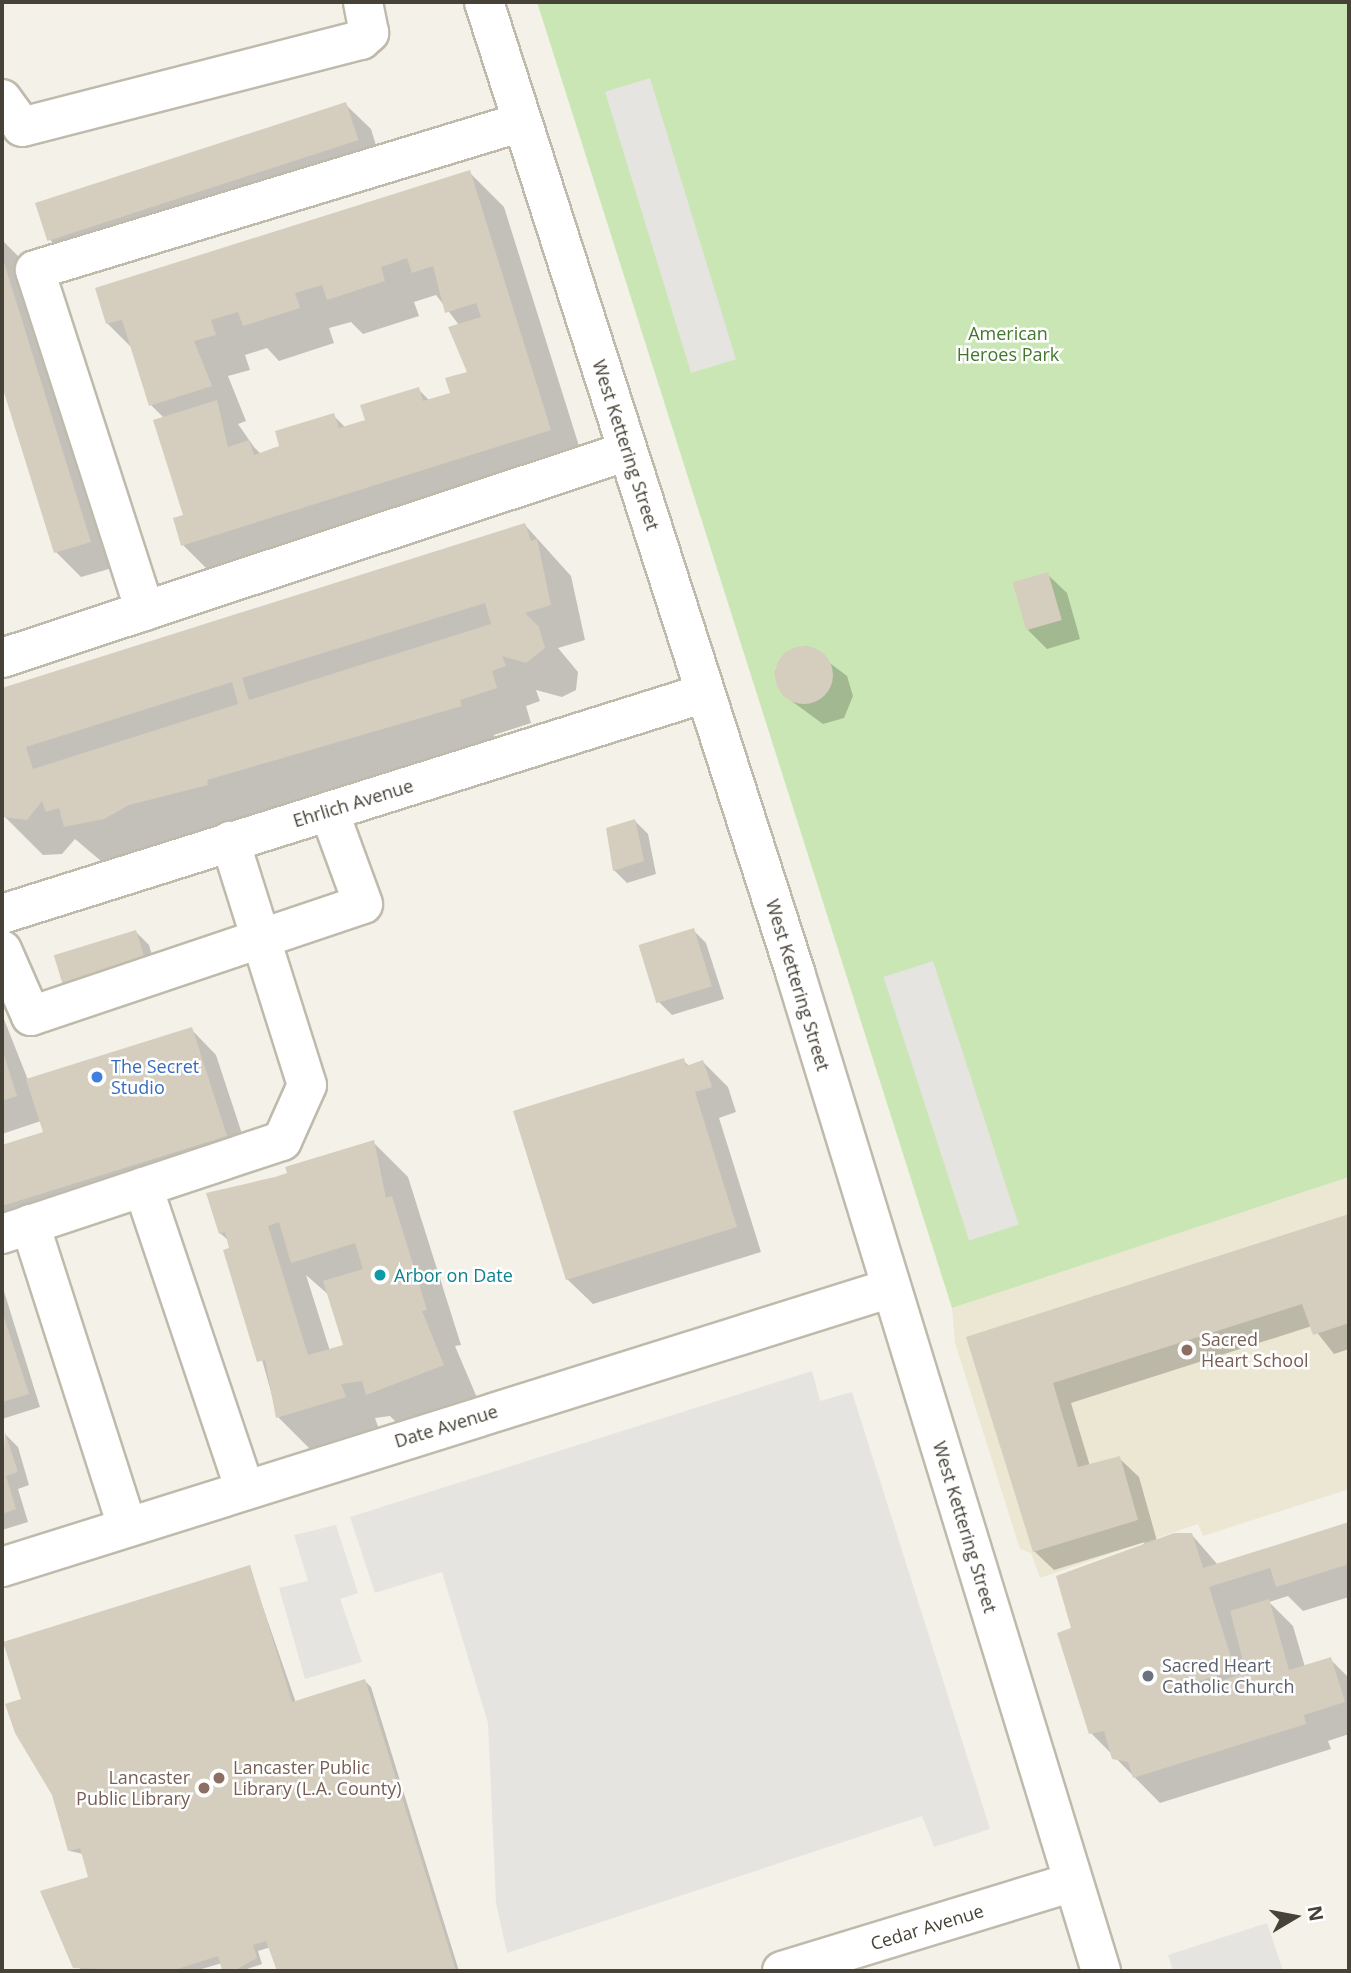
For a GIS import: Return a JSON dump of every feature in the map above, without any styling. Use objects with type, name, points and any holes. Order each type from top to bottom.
[{"type":"street","points":[[2,99],[22,127],[361,40],[369,33],[363,2]]},
{"type":"street","name":"West Kettering Street","points":[[484,2],[705,693],[1101,1971]]},
{"type":"street","points":[[145,611],[35,270],[522,122]]},
{"type":"street","points":[[2,658],[628,451]]},
{"type":"street","name":"Ehrlich Avenue","points":[[2,914],[705,693]]},
{"type":"street","points":[[2,950],[31,1016],[363,904],[329,811]]},
{"type":"street","points":[[127,1527],[16,1229],[282,1141],[307,1085],[230,841]]},
{"type":"street","points":[[143,1187],[245,1490]]},
{"type":"street","name":"Date Avenue","points":[[2,1567],[891,1288]]},
{"type":"street","name":"Cedar Avenue","points":[[782,1971],[1073,1882]]},
{"type":"shaded area","points":[[650,78],[736,359],[691,373],[605,92]]},
{"type":"shaded area","points":[[933,961],[1019,1224],[969,1241],[884,977]]},
{"type":"shaded area","points":[[1349,1177],[1349,1489],[1203,1536],[1198,1524],[1040,1578],[1031,1553],[1020,1549],[955,1343],[952,1308]]},
{"type":"shaded area","points":[[812,1371],[820,1401],[852,1392],[990,1829],[934,1847],[922,1816],[507,1953],[496,1903],[488,1723],[442,1572],[375,1593],[350,1517]]},
{"type":"shaded area","points":[[336,1525],[358,1593],[340,1599],[362,1662],[305,1679],[279,1588],[308,1581],[294,1535]]},
{"type":"shaded area","points":[[1267,1923],[1283,1971],[1173,1971],[1168,1955]]},
{"type":"green space","name":"American Heroes Park","points":[[537,2],[1349,2],[1349,1177],[952,1308]]},
{"type":"building","points":[[346,102],[358,140],[47,241],[35,203]]},
{"type":"building","points":[[470,170],[551,430],[181,546],[173,518],[183,515],[153,420],[217,400],[228,447],[249,440],[254,455],[279,446],[275,431],[334,413],[339,428],[365,420],[360,405],[419,387],[423,401],[450,393],[445,378],[467,372],[448,327],[481,317],[476,303],[445,313],[433,266],[412,273],[407,258],[381,267],[385,281],[327,300],[322,285],[295,293],[300,308],[243,326],[238,312],[211,320],[216,335],[194,341],[212,386],[149,406],[122,320],[106,324],[95,288]]},
{"type":"building","points":[[2,256],[91,542],[54,553],[2,386]]},
{"type":"building","points":[[525,523],[531,541],[537,539],[551,605],[525,613],[539,627],[545,648],[526,663],[502,656],[506,666],[492,671],[497,688],[460,700],[462,706],[207,780],[208,785],[129,805],[104,819],[64,827],[59,808],[46,812],[42,801],[27,820],[2,817],[2,688]],"holes":[[[485,603],[491,624],[249,700],[242,678]],[[232,682],[238,704],[33,769],[26,747]]]},
{"type":"building","points":[[1048,572],[1062,620],[1026,630],[1012,582]]},
{"type":"building","points":[[798,646],[810,646],[825,654],[833,669],[833,681],[825,696],[810,704],[798,704],[783,696],[775,681],[775,669],[783,654]]},
{"type":"building","points":[[635,819],[644,861],[613,871],[606,828]]},
{"type":"building","points":[[694,928],[712,986],[656,1003],[639,945]]},
{"type":"building","points":[[136,930],[146,963],[64,988],[54,955]]},
{"type":"building","points":[[192,1027],[227,1136],[2,1206],[2,1145],[43,1132],[26,1079]]},
{"type":"building","points":[[2,1049],[17,1096],[2,1101]]},
{"type":"building","points":[[684,1058],[686,1066],[703,1060],[712,1087],[695,1092],[737,1227],[566,1280],[513,1111]]},
{"type":"building","name":"Arbor on Date","points":[[374,1140],[386,1198],[392,1196],[427,1310],[422,1311],[444,1365],[366,1395],[362,1381],[341,1384],[346,1397],[276,1418],[265,1360],[257,1362],[223,1250],[229,1248],[225,1232],[219,1234],[206,1193],[275,1177],[287,1173],[285,1167]],"holes":[[[279,1222],[291,1263],[355,1243],[363,1269],[323,1281],[343,1345],[308,1355],[268,1226]]]},
{"type":"building","points":[[1349,1214],[1349,1323],[1313,1335],[1302,1304],[1053,1383],[1078,1467],[1120,1456],[1138,1520],[1033,1552],[966,1337]]},
{"type":"building","points":[[2,1311],[29,1394],[2,1402]]},
{"type":"building","points":[[5,1432],[18,1472],[6,1476],[16,1509],[2,1514]]},
{"type":"building","points":[[1349,1522],[1349,1564],[1276,1587],[1270,1568],[1209,1587],[1235,1670],[1189,1684],[1192,1692],[1246,1672],[1230,1611],[1269,1599],[1289,1670],[1331,1657],[1345,1702],[1304,1715],[1306,1724],[1133,1778],[1128,1762],[1112,1759],[1104,1731],[1089,1734],[1057,1633],[1071,1628],[1056,1576],[1174,1533],[1192,1533],[1203,1568]]},
{"type":"building","name":"Lancaster Public Library (L.A. County)","points":[[250,1565],[292,1702],[365,1679],[456,1971],[277,1971],[266,1941],[253,1945],[257,1958],[235,1970],[222,1970],[218,1956],[171,1971],[73,1968],[40,1891],[88,1877],[80,1848],[68,1851],[52,1795],[15,1733],[5,1704],[21,1699],[3,1642]]},
{"type":"place","name":"The Secret Studio","points":[[97,1077]]},
{"type":"place","name":"Arbor on Date","points":[[380,1275]]},
{"type":"place","name":"Sacred Heart School","points":[[1187,1350]]},
{"type":"place","name":"Sacred Heart Catholic Church","points":[[1148,1676]]},
{"type":"place","name":"Lancaster Public Library (L.A. County)","points":[[219,1778]]},
{"type":"place","name":"Lancaster Public Library","points":[[204,1788]]}]
